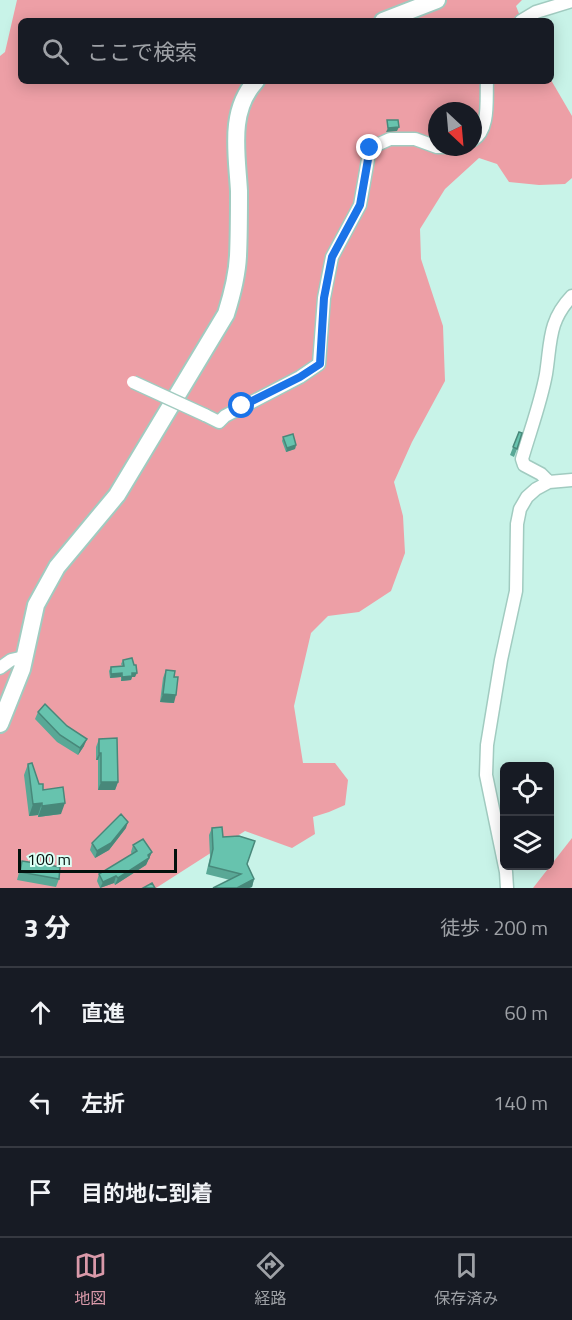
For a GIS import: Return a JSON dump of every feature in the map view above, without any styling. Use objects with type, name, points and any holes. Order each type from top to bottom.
[{"type":"street","points":[[391,18],[437,0]]},
{"type":"street","points":[[526,18],[536,12],[572,1]]},
{"type":"street","points":[[1,721],[22,669],[36,605],[57,567],[117,495],[225,314],[236,282],[238,255],[237,116],[253,84]]},
{"type":"street","points":[[482,132],[485,125],[487,84]]},
{"type":"street","points":[[133,382],[219,422],[225,416],[300,377],[320,364],[324,298],[332,257],[360,205],[370,148],[390,139],[415,138],[428,143]]},
{"type":"street","points":[[549,482],[541,474],[524,465],[522,459],[546,374],[547,352],[557,315],[572,296]]},
{"type":"street","points":[[507,888],[506,872],[486,775],[487,745],[501,660],[516,591],[517,524],[520,508],[536,489],[549,482],[572,480]]},
{"type":"street","points":[[0,668],[11,660],[24,657]]},
{"type":"shaded area","points":[[17,0],[522,0],[516,6],[521,18],[18,18],[18,84],[553,84],[572,116],[572,178],[565,184],[539,185],[509,182],[497,164],[479,158],[445,189],[420,229],[421,259],[443,326],[445,381],[412,442],[394,482],[403,516],[405,553],[391,591],[359,612],[328,616],[311,633],[294,706],[303,763],[335,763],[348,780],[345,805],[313,817],[315,834],[292,848],[245,831],[156,888],[0,888],[0,56],[5,52]]},
{"type":"shaded area","points":[[572,838],[572,888],[533,888],[547,870],[554,870],[554,861]]},
{"type":"building","points":[[387,120],[398,120],[399,127],[388,128]]},
{"type":"building","points":[[519,432],[522,433],[517,449],[513,447]]},
{"type":"building","points":[[293,434],[296,445],[287,448],[283,437]]},
{"type":"building","points":[[132,658],[137,673],[122,677],[122,673],[111,674],[111,667],[124,666],[123,660]]},
{"type":"building","points":[[166,670],[175,671],[174,677],[178,677],[176,695],[163,694]]},
{"type":"building","points":[[45,704],[67,726],[87,739],[80,748],[60,735],[38,712]]},
{"type":"building","points":[[117,738],[118,782],[101,782],[99,739]]},
{"type":"building","points":[[32,763],[39,784],[43,784],[43,790],[63,787],[65,803],[42,806],[42,803],[33,804],[28,764]]},
{"type":"building","points":[[121,814],[128,822],[111,843],[97,851],[92,843]]},
{"type":"building","points":[[222,827],[223,837],[239,836],[255,841],[247,864],[254,879],[237,888],[213,888],[241,874],[209,866],[213,849],[212,828]]},
{"type":"building","points":[[143,839],[152,852],[148,855],[149,858],[118,878],[116,876],[103,882],[99,874],[137,851],[133,845]]},
{"type":"building","points":[[22,861],[60,867],[59,879],[20,872]]},
{"type":"building","points":[[152,883],[155,888],[143,888]]},
{"type":"route","points":[[242,406],[300,377],[320,364],[324,298],[332,257],[360,205],[370,148]]}]
